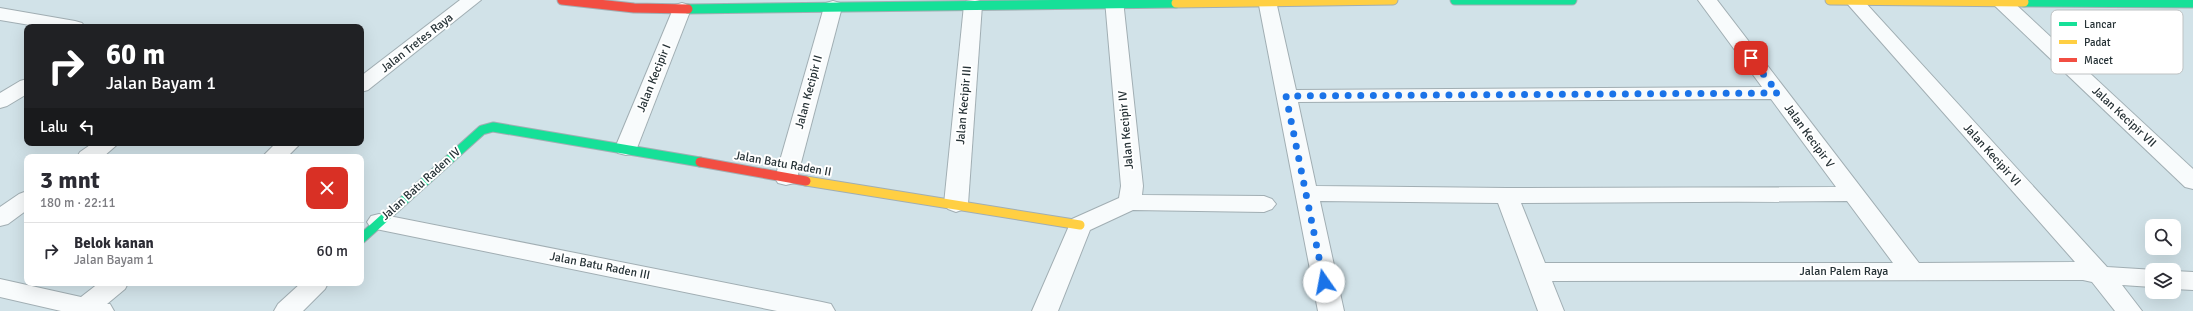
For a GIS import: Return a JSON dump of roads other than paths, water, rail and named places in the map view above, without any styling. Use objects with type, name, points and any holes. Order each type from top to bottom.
[{"type":"street","points":[[0,11],[19,0]]},
{"type":"street","name":"Jalan Tretes Raya","points":[[364,82],[472,0]]},
{"type":"street","points":[[562,0],[634,8],[682,9],[1114,2],[1393,0]]},
{"type":"street","points":[[1455,0],[1572,0]]},
{"type":"street","name":"Jalan Kecipir V","points":[[1707,0],[1852,194],[1912,271]]},
{"type":"street","points":[[1830,0],[2002,2],[2172,1],[2193,3]]},
{"type":"street","name":"Jalan Kecipir VI","points":[[1854,0],[2100,276],[2129,311]]},
{"type":"street","points":[[1261,1],[1286,96],[1331,311]]},
{"type":"street","points":[[2172,1],[2187,13]]},
{"type":"street","name":"Jalan Kecipir IV","points":[[1114,2],[1132,186],[1130,202]]},
{"type":"street","name":"Jalan Kecipir VII","points":[[2002,2],[2051,48]]},
{"type":"street","name":"Jalan Kecipir III","points":[[956,204],[972,5]]},
{"type":"street","name":"Jalan Kecipir II","points":[[786,178],[833,7]]},
{"type":"street","name":"Jalan Kecipir I","points":[[626,148],[682,9]]},
{"type":"street","points":[[0,14],[58,24]]},
{"type":"street","name":"Jalan Kecipir VII","points":[[2078,74],[2193,182]]},
{"type":"street","points":[[0,102],[24,87]]},
{"type":"street","points":[[1286,96],[1778,93]]},
{"type":"street","name":"Jalan Batu Raden II","points":[[482,130],[498,127],[626,148],[786,178],[1080,225]]},
{"type":"street","name":"Jalan Batu Raden IV","points":[[364,236],[482,130]]},
{"type":"street","points":[[92,154],[104,146]]},
{"type":"street","points":[[277,154],[286,146]]},
{"type":"street","points":[[1306,193],[1507,196],[1852,194]]},
{"type":"street","points":[[1507,196],[1551,311]]},
{"type":"street","points":[[0,218],[24,201]]},
{"type":"street","points":[[1045,311],[1080,225],[1130,202],[1264,204]]},
{"type":"street","name":"Jalan Batu Raden III","points":[[378,222],[822,311]]},
{"type":"street","name":"Jalan Palem Raya","points":[[1536,272],[2083,271],[2100,276],[2145,278]]},
{"type":"street","points":[[2181,280],[2193,281]]},
{"type":"street","points":[[0,288],[89,310],[113,286]]},
{"type":"street","points":[[287,311],[313,286]]}]
